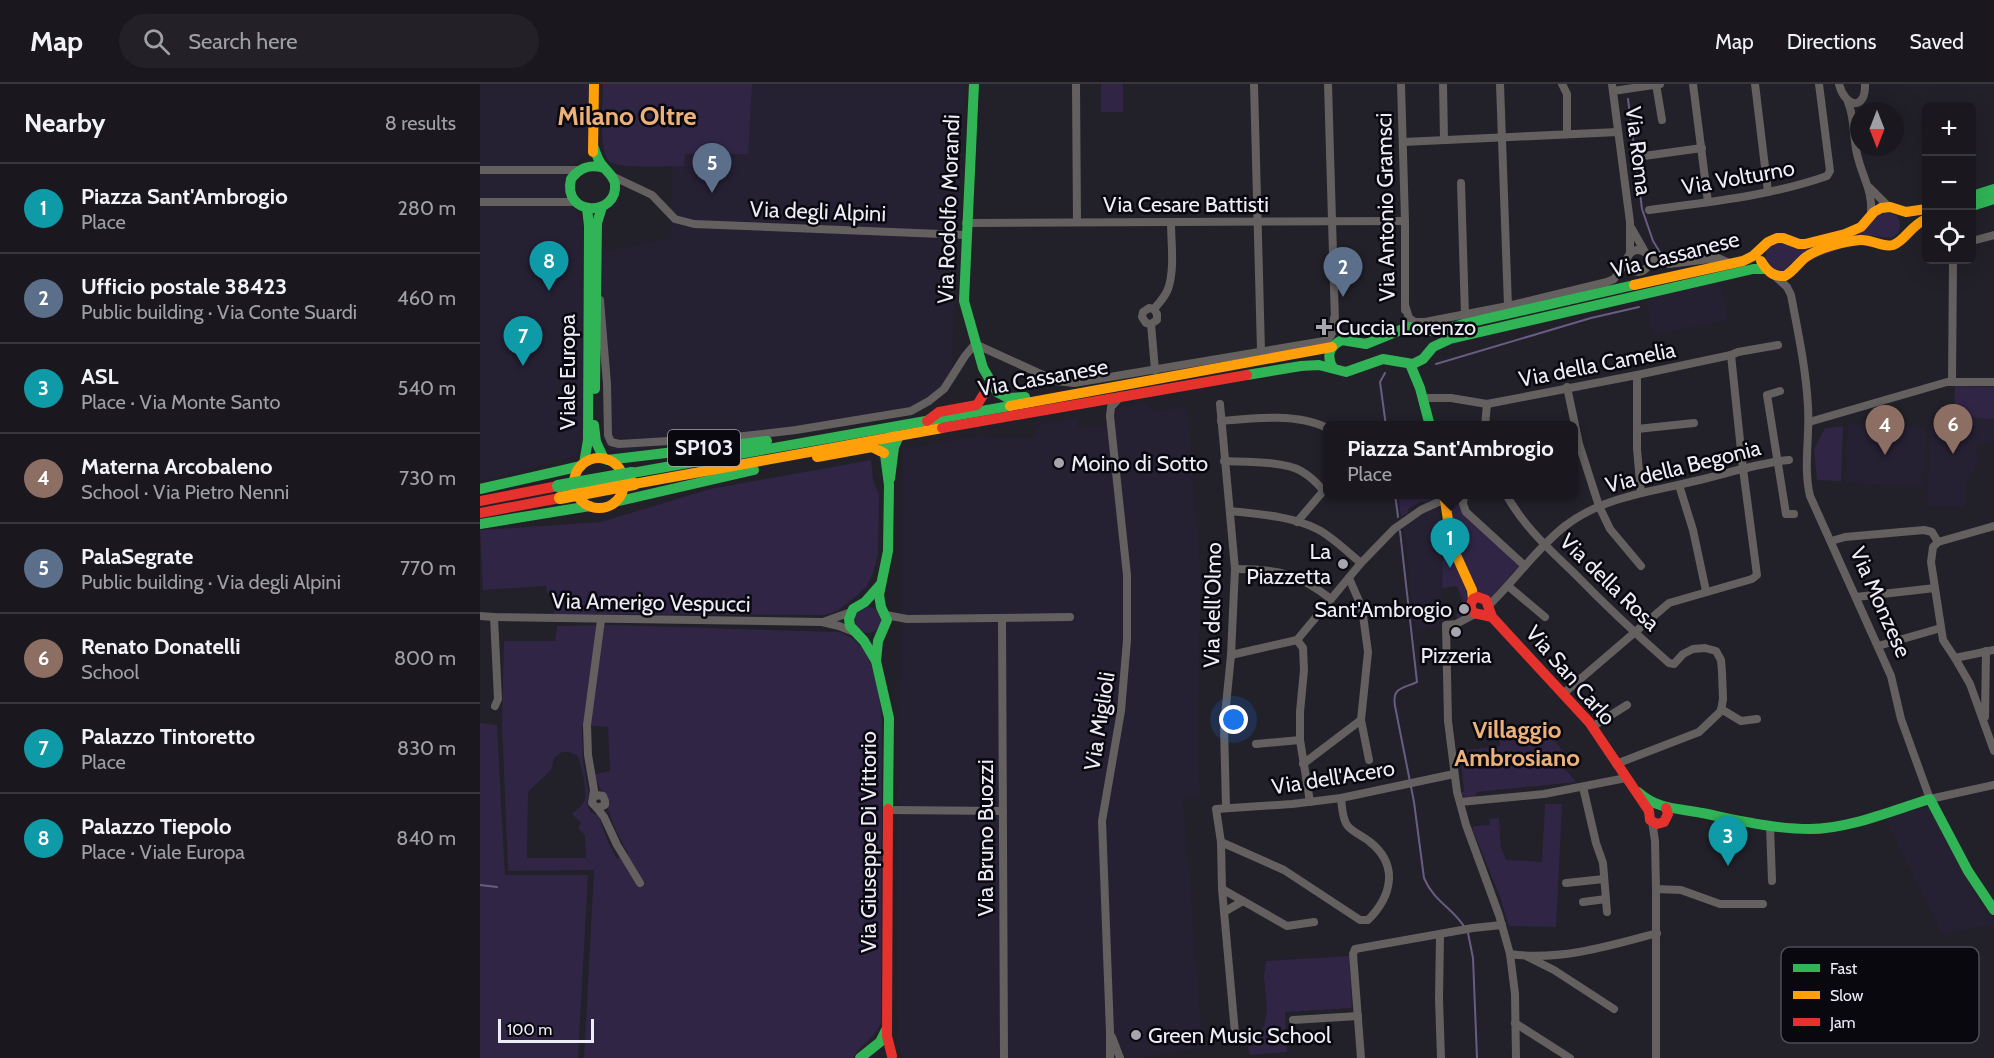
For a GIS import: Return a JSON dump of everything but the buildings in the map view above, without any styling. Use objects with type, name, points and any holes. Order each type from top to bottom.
[{"type":"main road","name":"Viale Europa","points":[[594,84],[594,148],[615,185],[614,194],[602,207],[597,223],[594,429],[596,442],[605,459]]},
{"type":"main road","name":"Via Rodolfo Morandi","points":[[974,84],[963,294],[967,316],[991,392],[993,407]]},
{"type":"main road","name":"Viale Europa","points":[[582,464],[588,440],[589,226],[582,205],[572,194],[570,185],[573,177],[582,168],[594,148]]},
{"type":"main road","points":[[582,168],[595,165],[608,172]]},
{"type":"main road","points":[[1976,194],[1994,189]]},
{"type":"main road","points":[[1976,204],[1994,199]]},
{"type":"main road","points":[[582,205],[602,207]]},
{"type":"main road","name":"Via Cassanese","points":[[633,478],[801,441],[1322,350],[1342,340],[1366,344],[1414,328],[1439,332],[1463,324],[1730,264],[1751,258],[1770,240],[1782,237],[1797,244],[1810,244],[1856,230],[1880,208],[1909,212],[1922,210]]},
{"type":"main road","points":[[1893,208],[1906,220],[1906,233]]},
{"type":"main road","name":"Via Cassanese","points":[[633,478],[783,457],[830,448],[892,443],[962,424],[1309,365],[1324,365],[1342,372],[1350,372],[1377,360],[1419,359],[1438,344],[1450,339],[1753,269],[1786,275],[1810,254],[1856,241],[1866,240],[1891,246],[1899,242],[1917,222],[1922,220]]},
{"type":"main road","points":[[1764,246],[1761,256],[1769,272]]},
{"type":"main road","points":[[1414,328],[1427,337],[1429,343],[1419,359],[1422,393],[1429,421]]},
{"type":"main road","points":[[1333,346],[1328,356],[1333,368]]},
{"type":"main road","points":[[892,443],[898,429],[923,424],[942,411],[977,405],[991,392],[1013,399],[1046,394],[1055,397]]},
{"type":"main road","points":[[962,424],[966,420],[985,415],[993,407],[1004,417]]},
{"type":"main road","points":[[876,428],[892,443]]},
{"type":"main road","name":"SP103","points":[[605,459],[757,441],[801,441]]},
{"type":"main road","points":[[480,524],[590,506],[605,507],[615,502],[817,457],[892,443]]},
{"type":"main road","name":"Via Giuseppe Di Vittorio","points":[[876,661],[882,632],[883,611],[880,585],[888,551],[892,443]]},
{"type":"main road","points":[[817,457],[830,448]]},
{"type":"main road","points":[[480,489],[552,472],[594,459],[605,459],[618,467],[623,479],[622,492],[615,502]]},
{"type":"main road","points":[[582,464],[575,474],[574,488],[579,498],[590,506]]},
{"type":"main road","points":[[480,481],[552,472]]},
{"type":"main road","name":"SP103","points":[[480,513],[559,492],[633,478]]},
{"type":"main road","name":"SP103","points":[[480,501],[559,492]]},
{"type":"main road","name":"Via San Carlo","points":[[1445,499],[1452,546],[1481,606],[1564,693],[1592,727],[1626,778],[1659,814]]},
{"type":"main road","name":"Via Giuseppe Di Vittorio","points":[[880,585],[865,602],[851,612],[849,621],[876,661],[888,713],[888,1044],[893,1057]]},
{"type":"main road","points":[[865,602],[874,603],[883,611]]},
{"type":"main road","points":[[857,635],[869,639],[882,632]]},
{"type":"main road","points":[[1659,814],[1692,811],[1770,826],[1832,828],[1930,799]]},
{"type":"main road","name":"Via Monzese","points":[[1930,799],[1968,871],[1994,910]]},
{"type":"main road","points":[[865,1054],[880,1042],[888,1024]]},
{"type":"main road","points":[[865,1054],[883,1050],[893,1057]]},
{"type":"street","points":[[1076,84],[1077,222]]},
{"type":"street","points":[[1254,84],[1261,351]]},
{"type":"street","points":[[1328,84],[1333,221],[1335,336],[1333,346]]},
{"type":"street","name":"Via Antonio Gramsci","points":[[1401,84],[1406,319],[1414,328]]},
{"type":"street","points":[[1443,84],[1444,140]]},
{"type":"street","points":[[1500,84],[1508,306]]},
{"type":"street","points":[[1562,84],[1567,94],[1567,134]]},
{"type":"street","points":[[1612,87],[1658,84],[1662,120]]},
{"type":"street","points":[[1693,84],[1708,202]]},
{"type":"street","points":[[1755,84],[1768,192]]},
{"type":"street","name":"Via Volturno","points":[[1649,210],[1796,187],[1827,176],[1830,173],[1819,84]]},
{"type":"street","points":[[1839,84],[1850,108]]},
{"type":"street","points":[[1860,102],[1865,93],[1866,84]]},
{"type":"street","name":"Via Roma","points":[[1612,87],[1630,222],[1630,253]]},
{"type":"street","points":[[1403,142],[1618,132]]},
{"type":"street","points":[[1644,156],[1702,148]]},
{"type":"street","points":[[1858,156],[1869,186],[1872,201],[1871,214]]},
{"type":"street","points":[[480,170],[582,168]]},
{"type":"street","name":"Via degli Alpini","points":[[608,172],[652,195],[675,219],[684,223],[764,228],[966,229]]},
{"type":"street","points":[[1461,183],[1465,315]]},
{"type":"street","points":[[1869,186],[1893,208]]},
{"type":"street","points":[[480,202],[582,205]]},
{"type":"street","name":"Via Cesare Battisti","points":[[966,229],[1077,222],[1405,220]]},
{"type":"street","points":[[1154,309],[1163,298],[1171,275],[1171,222]]},
{"type":"street","name":"Via Roma","points":[[1630,222],[1647,255]]},
{"type":"street","points":[[1976,240],[1994,235]]},
{"type":"street","points":[[1406,305],[1409,318],[1418,323],[1508,306],[1614,279],[1630,253],[1636,250],[1669,264],[1718,258],[1730,264]]},
{"type":"street","points":[[1627,261],[1630,268],[1640,272],[1649,265],[1647,255]]},
{"type":"street","points":[[1952,381],[1953,264]]},
{"type":"street","points":[[1791,295],[1796,267]]},
{"type":"street","points":[[1769,272],[1784,284],[1791,295]]},
{"type":"street","points":[[596,284],[604,335],[608,435],[611,442],[616,444],[735,437],[796,430],[911,411],[944,389],[975,344],[1056,381],[1074,383],[1327,340],[1332,335],[1334,318]]},
{"type":"street","name":"Via Monzese","points":[[1791,295],[1806,380],[1809,422],[1808,489],[1892,680],[1901,719],[1930,799]]},
{"type":"street","points":[[1151,324],[1144,321],[1142,315],[1146,309],[1154,309]]},
{"type":"street","points":[[1151,324],[1158,316],[1154,309]]},
{"type":"street","points":[[1151,324],[1155,369]]},
{"type":"street","name":"Via della Camelia","points":[[1422,393],[1487,404],[1778,345]]},
{"type":"street","points":[[1564,693],[1669,603],[1754,579],[1758,572],[1743,469],[1731,355]]},
{"type":"street","points":[[982,365],[987,357],[1005,356]]},
{"type":"street","points":[[1637,375],[1637,429],[1641,493]]},
{"type":"street","points":[[1809,422],[1952,381],[1994,382]]},
{"type":"street","points":[[1567,387],[1572,421]]},
{"type":"street","points":[[1780,391],[1767,395],[1786,514],[1794,514]]},
{"type":"street","points":[[1110,416],[1111,407],[1120,397]]},
{"type":"street","points":[[1087,403],[1104,407],[1110,416]]},
{"type":"street","name":"Via dell'Olmo","points":[[1220,404],[1235,569],[1231,655],[1224,726],[1226,807]]},
{"type":"street","points":[[1485,421],[1487,404]]},
{"type":"street","name":"Via Miglioli","points":[[1110,416],[1127,575],[1127,640],[1120,711],[1102,821],[1110,1058]]},
{"type":"street","points":[[1221,421],[1270,418],[1311,422],[1323,426]]},
{"type":"street","points":[[1637,429],[1694,423]]},
{"type":"street","points":[[1578,451],[1610,529],[1641,566]]},
{"type":"street","points":[[1224,460],[1297,469],[1323,487]]},
{"type":"street","name":"Via della Begonia","points":[[1481,606],[1508,586],[1544,544],[1583,513],[1641,493],[1789,460]]},
{"type":"street","points":[[1679,485],[1693,530],[1706,591]]},
{"type":"street","points":[[1297,522],[1323,491]]},
{"type":"street","points":[[1231,655],[1297,640],[1361,563],[1394,529],[1407,518],[1441,499]]},
{"type":"street","points":[[1464,499],[1466,512],[1525,566]]},
{"type":"street","name":"Via della Rosa","points":[[1508,499],[1518,515],[1544,544],[1635,633],[1671,664],[1683,654],[1695,649],[1709,648],[1716,651],[1721,660],[1723,699],[1721,709]]},
{"type":"street","points":[[1230,511],[1297,522],[1323,533],[1361,563]]},
{"type":"street","points":[[1994,526],[1938,542],[1931,555],[1944,644],[1956,658],[1971,687],[1994,751]]},
{"type":"street","points":[[1831,541],[1845,537],[1924,530],[1932,532],[1938,542]]},
{"type":"street","points":[[1235,569],[1266,570],[1294,576],[1309,583],[1331,599]]},
{"type":"street","points":[[1349,578],[1362,608],[1368,652],[1361,720],[1369,760]]},
{"type":"street","points":[[1508,586],[1545,617]]},
{"type":"street","points":[[1856,597],[1935,588]]},
{"type":"street","points":[[1481,606],[1456,624],[1446,625],[1448,721],[1454,774],[1460,802],[1503,925],[1510,954],[1514,978],[1516,1058]]},
{"type":"street","points":[[883,611],[907,619],[1070,617]]},
{"type":"street","name":"Via Amerigo Vespucci","points":[[822,622],[851,612]]},
{"type":"street","name":"Via Amerigo Vespucci","points":[[480,615],[601,620],[822,622],[839,626],[857,635]]},
{"type":"street","points":[[494,617],[498,699],[495,706]]},
{"type":"street","name":"Via Bruno Buozzi","points":[[1002,618],[1004,1058]]},
{"type":"street","points":[[882,632],[907,619]]},
{"type":"street","points":[[601,620],[587,725],[588,755],[597,797],[592,804],[600,807],[640,883]]},
{"type":"street","points":[[1878,646],[1941,628]]},
{"type":"street","points":[[1297,640],[1303,648],[1305,670],[1300,712],[1300,740],[1310,802]]},
{"type":"street","points":[[1956,658],[1990,651],[1985,722]]},
{"type":"street","points":[[1592,727],[1627,705]]},
{"type":"street","points":[[1616,764],[1699,732],[1717,716],[1721,709],[1742,721],[1757,719]]},
{"type":"street","points":[[1303,764],[1361,720]]},
{"type":"street","points":[[1256,744],[1300,740]]},
{"type":"street","name":"Via dell'Acero","points":[[1221,842],[1216,809],[1341,798],[1454,774]]},
{"type":"street","points":[[1460,802],[1544,794],[1626,778]]},
{"type":"street","points":[[1930,799],[1994,785]]},
{"type":"street","points":[[1583,787],[1603,863],[1607,912]]},
{"type":"street","points":[[1235,1033],[1222,889],[1221,842],[1284,870],[1359,920],[1366,921],[1376,911],[1385,896],[1389,880],[1388,867],[1376,848],[1347,825],[1341,798]]},
{"type":"street","points":[[889,810],[1003,811]]},
{"type":"street","name":"Via San Carlo","points":[[1656,1058],[1655,841],[1659,814]]},
{"type":"street","points":[[1770,826],[1772,881]]},
{"type":"street","points":[[1566,883],[1604,879]]},
{"type":"street","points":[[1222,889],[1287,926],[1314,922]]},
{"type":"street","points":[[1656,889],[1685,891],[1720,904],[1763,904]]},
{"type":"street","points":[[1583,902],[1606,900]]},
{"type":"street","points":[[1224,912],[1243,901]]},
{"type":"street","points":[[1361,1058],[1353,954],[1355,949],[1503,925]]},
{"type":"street","points":[[1510,954],[1528,957],[1598,949],[1657,933]]},
{"type":"street","points":[[1440,935],[1441,1058]]},
{"type":"street","points":[[1554,970],[1556,954]]},
{"type":"street","points":[[1528,957],[1554,970],[1614,1009]]},
{"type":"street","points":[[1293,1020],[1358,1016]]},
{"type":"street","points":[[1515,1023],[1570,1058]]},
{"type":"street","points":[[1110,1032],[1118,1058]]},
{"type":"shaded area","points":[[480,84],[590,84],[590,147],[574,164],[566,164],[565,193],[583,223],[583,443],[577,456],[480,482]]},
{"type":"shaded area","points":[[603,84],[752,84],[748,154],[685,154],[684,166],[634,166],[610,162],[606,157],[603,137]]},
{"type":"shaded area","points":[[752,84],[965,84],[951,384],[930,405],[737,440],[611,450],[605,446],[603,438],[602,252],[670,238],[672,166],[684,165],[685,154]]},
{"type":"shaded area","points":[[1101,84],[1123,84],[1123,112],[1101,112]]},
{"type":"shaded area","points":[[1883,211],[1896,215],[1900,222],[1899,231],[1891,238],[1873,236],[1792,268],[1776,272],[1765,261],[1766,250],[1777,241],[1795,246],[1874,220]]},
{"type":"shaded area","points":[[1721,279],[1728,320],[1653,335],[1646,299]]},
{"type":"shaded area","points":[[1955,386],[1994,387],[1994,419],[1954,417]]},
{"type":"shaded area","points":[[1148,403],[1153,412],[1187,406],[1201,577],[1197,755],[1201,797],[1183,798],[1203,1048],[1139,1058],[1114,1055],[1109,1058],[903,1058],[899,1046],[898,864],[903,449],[976,436],[1035,438],[1036,426],[1077,417],[1078,427],[1107,425],[1106,415],[1114,414],[1118,407]]},
{"type":"shaded area","points":[[1939,416],[1994,419],[1994,439],[1989,443],[1976,446],[1979,463],[1975,464],[1965,486],[1966,508],[1927,506],[1930,426],[1939,426]]},
{"type":"shaded area","points":[[1848,424],[1926,427],[1923,486],[1845,483]]},
{"type":"shaded area","points":[[1843,426],[1841,481],[1817,480],[1814,449],[1825,428]]},
{"type":"shaded area","points":[[871,460],[873,480],[879,495],[878,554],[867,586],[837,611],[825,615],[554,614],[554,593],[547,593],[546,586],[483,590],[480,530],[601,522],[710,489]]},
{"type":"shaded area","points":[[1399,499],[1433,499],[1425,503],[1422,501],[1408,509],[1408,513],[1401,517]]},
{"type":"shaded area","points":[[1460,499],[1461,508],[1520,565],[1490,598],[1477,592],[1457,548],[1449,501]]},
{"type":"shaded area","points":[[1436,507],[1439,509],[1442,542],[1441,618],[1438,627],[1415,628],[1404,526]]},
{"type":"shaded area","points":[[1443,542],[1471,598],[1467,613],[1457,619],[1458,607],[1464,604],[1457,586],[1442,588]]},
{"type":"shaded area","points":[[868,607],[877,611],[881,620],[877,629],[868,633],[859,629],[855,620],[859,611]]},
{"type":"shaded area","points":[[615,625],[837,632],[850,637],[860,645],[873,668],[882,721],[881,1022],[875,1033],[853,1058],[584,1058],[594,870],[508,871],[502,722],[504,641],[555,641],[557,626]],"holes":[[[582,725],[608,727],[610,771],[595,774],[613,824],[628,853],[617,859],[599,817],[590,811],[587,804],[589,795],[583,762]],[[562,752],[577,755],[582,769],[585,799],[572,814],[581,823],[578,828],[585,835],[586,858],[527,858],[528,792],[551,770],[554,758]]]},
{"type":"shaded area","points":[[480,723],[497,725],[505,875],[588,875],[578,1058],[480,1058]]},
{"type":"shaded area","points":[[1529,730],[1553,738],[1563,752],[1556,758],[1576,782],[1477,792],[1475,798],[1467,798],[1460,794],[1464,791],[1460,751],[1500,746],[1498,733]]},
{"type":"shaded area","points":[[1545,804],[1562,804],[1556,927],[1509,926],[1500,897],[1472,828],[1490,825],[1489,819],[1499,818],[1501,847],[1506,860],[1542,862]]},
{"type":"shaded area","points":[[1928,806],[1981,905],[1994,921],[1994,925],[1942,934],[1885,818]]},
{"type":"shaded area","points":[[1349,956],[1352,1008],[1285,1012],[1287,1052],[1250,1055],[1247,1044],[1264,1026],[1267,1011],[1264,976],[1266,961]]},
{"type":"waterway","points":[[1628,99],[1642,209],[1653,241],[1661,254]]},
{"type":"waterway","points":[[1436,364],[1591,318],[1639,307]]},
{"type":"waterway","points":[[1385,373],[1380,382],[1385,421]]},
{"type":"waterway","points":[[1396,499],[1398,517]]},
{"type":"waterway","points":[[1400,531],[1417,682],[1399,690],[1394,700],[1414,802],[1424,878],[1433,893],[1465,928]]},
{"type":"waterway","points":[[480,885],[497,887]]},
{"type":"waterway","points":[[1468,933],[1473,958],[1477,1058]]},
{"type":"traffic: fast","points":[[974,84],[964,301],[983,368],[997,392],[1008,398],[1025,397]]},
{"type":"traffic: fast","points":[[594,148],[599,161],[612,176],[615,184],[614,195],[600,207],[582,206],[574,200],[570,191],[571,179],[586,168],[594,166],[604,168]]},
{"type":"traffic: fast","points":[[1976,195],[1994,189]]},
{"type":"traffic: fast","points":[[1976,205],[1994,199]]},
{"type":"traffic: fast","points":[[595,389],[597,223],[602,207]]},
{"type":"traffic: fast","points":[[584,463],[588,440],[589,226],[587,208]]},
{"type":"traffic: fast","points":[[1247,375],[1319,365],[1346,372],[1383,359],[1413,364],[1423,359],[1433,347],[1450,339],[1753,269],[1765,269]]},
{"type":"traffic: fast","points":[[1333,368],[1329,355],[1334,345],[1342,340],[1366,344],[1408,327],[1437,332],[1634,285]]},
{"type":"traffic: fast","points":[[1410,364],[1420,388],[1429,421]]},
{"type":"traffic: fast","points":[[632,473],[1010,406]]},
{"type":"traffic: fast","points":[[594,425],[596,442],[604,459]]},
{"type":"traffic: fast","points":[[888,809],[889,718],[876,661],[878,641],[887,620],[879,595],[888,551],[889,485],[884,447],[894,433]]},
{"type":"traffic: fast","points":[[890,479],[894,447],[899,436]]},
{"type":"traffic: fast","points":[[607,460],[767,441]]},
{"type":"traffic: fast","points":[[480,489],[581,466]]},
{"type":"traffic: fast","points":[[615,502],[754,470]]},
{"type":"traffic: fast","points":[[558,486],[632,473]]},
{"type":"traffic: fast","points":[[480,524],[590,506]]},
{"type":"traffic: fast","points":[[876,661],[864,641],[850,626],[849,619],[853,609],[865,602],[880,585]]},
{"type":"traffic: fast","points":[[1638,792],[1645,798],[1668,807],[1796,829],[1840,826],[1930,799],[1968,871],[1994,910]]},
{"type":"traffic: fast","points":[[860,1058],[880,1042],[886,1030]]},
{"type":"traffic: slow","points":[[593,152],[594,84]]},
{"type":"traffic: slow","points":[[1634,285],[1743,261],[1777,238],[1805,244],[1845,234],[1861,227],[1874,212],[1881,208],[1890,207],[1906,212],[1922,210]]},
{"type":"traffic: slow","points":[[1761,261],[1771,273],[1785,276],[1806,257],[1832,246],[1860,240],[1893,245],[1922,221]]},
{"type":"traffic: slow","points":[[1010,406],[1332,347]]},
{"type":"traffic: slow","points":[[634,484],[942,428]]},
{"type":"traffic: slow","points":[[817,457],[872,447],[884,453]]},
{"type":"traffic: slow","points":[[599,458],[617,465],[624,483],[617,501],[599,508],[581,501],[574,483],[581,465],[599,458]]},
{"type":"traffic: slow","points":[[560,498],[634,484]]},
{"type":"traffic: slow","points":[[1445,499],[1452,546],[1472,590],[1473,599]]},
{"type":"traffic: jam","points":[[942,428],[1247,375]]},
{"type":"traffic: jam","points":[[927,421],[939,412],[977,405],[985,392]]},
{"type":"traffic: jam","points":[[480,501],[558,486]]},
{"type":"traffic: jam","points":[[480,513],[560,498]]},
{"type":"traffic: jam","points":[[1492,617],[1474,613],[1470,607],[1473,599],[1478,597],[1486,600],[1492,617],[1589,722],[1649,811],[1650,820],[1657,824],[1664,822],[1668,814],[1666,808]]},
{"type":"traffic: jam","points":[[888,809],[887,1036],[892,1056]]},
{"type":"place","name":"PalaSegrate","points":[[712,193]]},
{"type":"place","name":"Palazzo Tiepolo","points":[[549,291]]},
{"type":"place","name":"Ufficio postale 38423","points":[[1343,297]]},
{"type":"place","name":"Cuccia Lorenzo","points":[[1324,327]]},
{"type":"place","name":"Palazzo Tintoretto","points":[[523,366]]},
{"type":"place","name":"Renato Donatelli","points":[[1953,454]]},
{"type":"place","name":"Materna Arcobaleno","points":[[1885,455]]},
{"type":"place","name":"Moino di Sotto","points":[[1059,463]]},
{"type":"place","name":"La Piazzetta","points":[[1343,564]]},
{"type":"place","name":"Piazza Sant'Ambrogio","points":[[1450,568]]},
{"type":"place","name":"Sant'Ambrogio","points":[[1464,609]]},
{"type":"place","name":"Pizzeria","points":[[1456,632]]},
{"type":"place","name":"ASL","points":[[1728,866]]},
{"type":"place","name":"Green Music School","points":[[1136,1035]]},
{"type":"district","name":"Milano Oltre","points":[[627,116]]},
{"type":"district","name":"Villaggio Ambrosiano","points":[[1517,744]]}]
